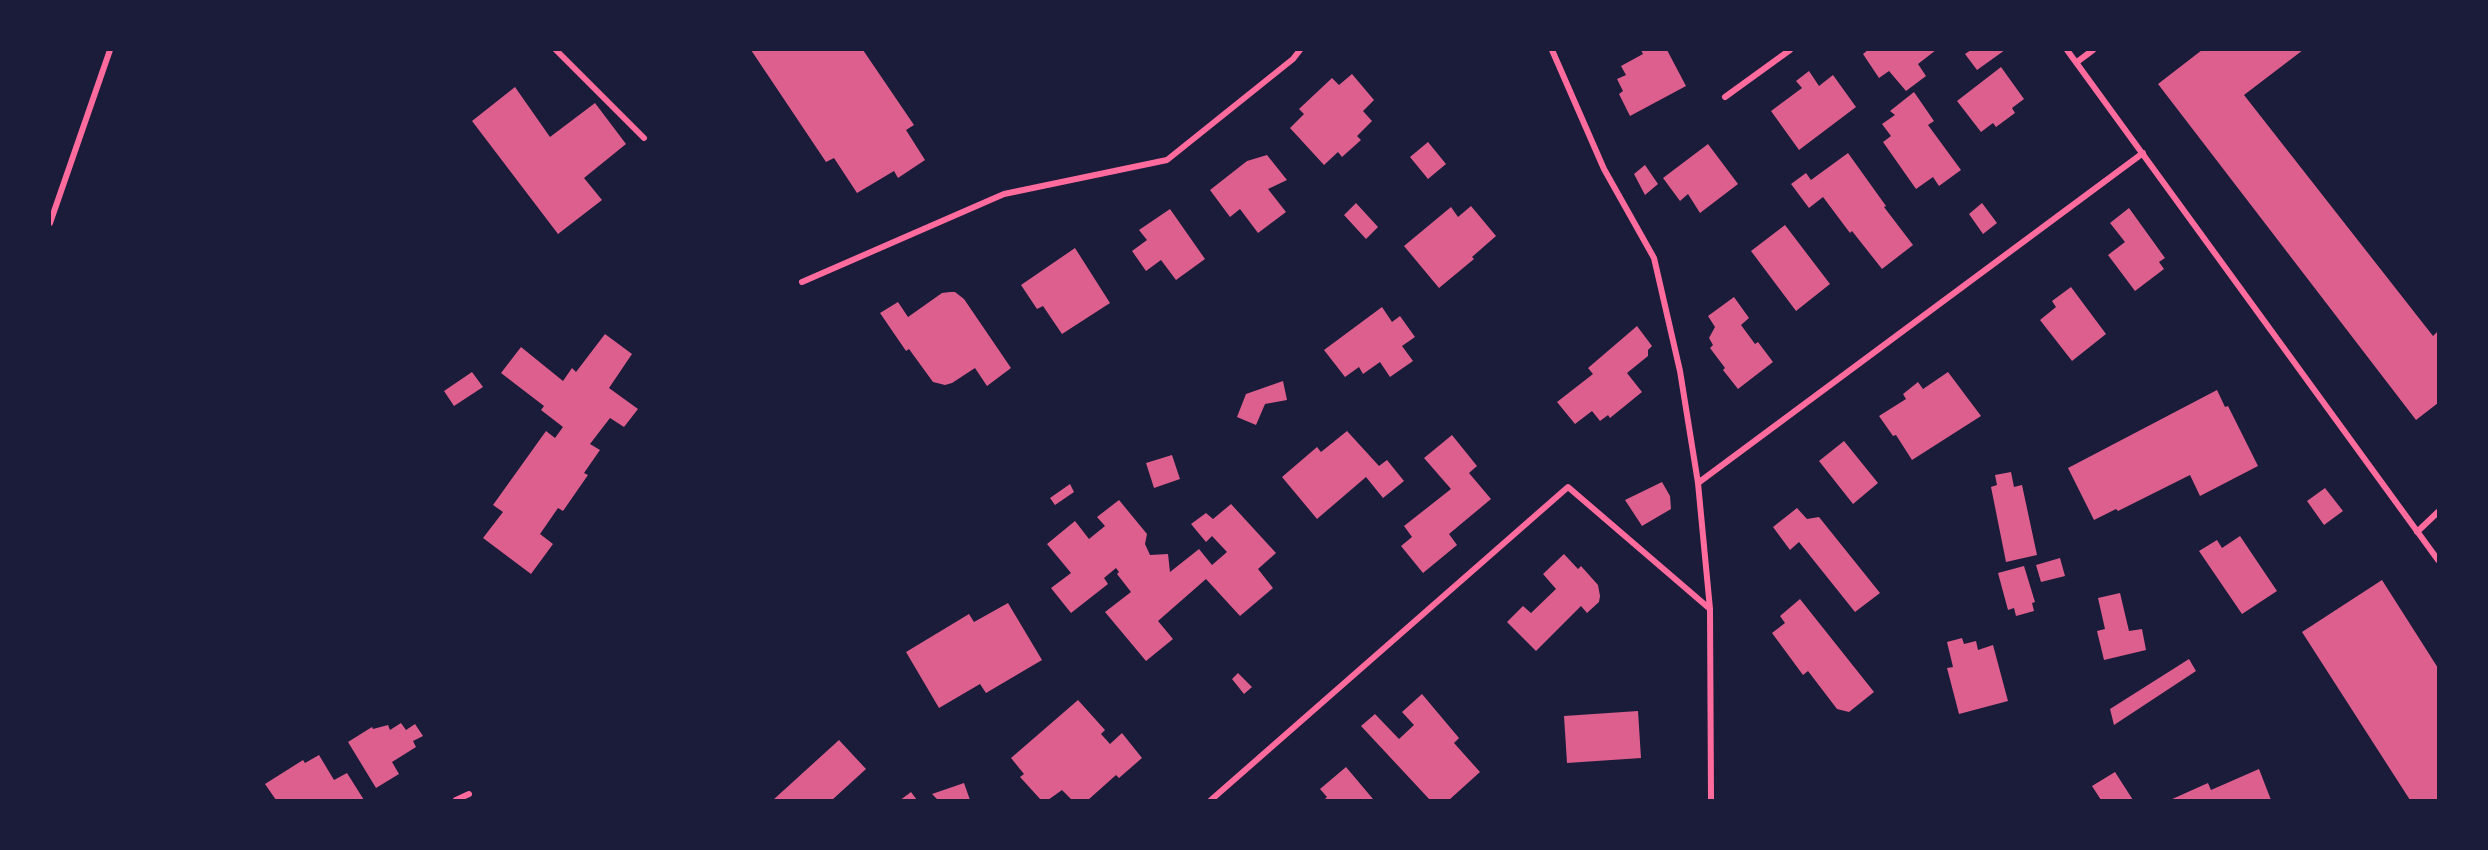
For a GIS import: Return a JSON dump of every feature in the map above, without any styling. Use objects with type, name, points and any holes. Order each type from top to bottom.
[{"type":"street","points":[[50,223],[110,50]]},
{"type":"street","points":[[556,50],[644,138]]},
{"type":"street","points":[[802,282],[1004,194],[1167,160],[1293,60],[1300,50]]},
{"type":"street","points":[[1552,50],[1604,169],[1654,258],[1680,371],[1698,483],[1710,609],[1711,801]]},
{"type":"street","points":[[1725,96],[1790,50]]},
{"type":"street","points":[[2067,50],[2439,560]]},
{"type":"street","points":[[2077,62],[2093,50]]},
{"type":"street","points":[[1698,483],[2143,153]]},
{"type":"street","points":[[1210,801],[1568,487],[1710,609]]},
{"type":"street","points":[[2417,532],[2439,512]]},
{"type":"street","points":[[456,801],[469,794]]},
{"type":"building","points":[[751,50],[863,50],[914,125],[906,130],[925,160],[898,178],[894,171],[857,193],[834,158],[826,162]]},
{"type":"building","points":[[1641,50],[1667,50],[1686,86],[1630,116],[1619,94],[1623,91],[1617,79],[1626,75],[1621,66],[1643,54]]},
{"type":"building","points":[[1868,50],[1936,50],[1918,64],[1926,76],[1906,91],[1889,71],[1879,78],[1863,54]]},
{"type":"building","points":[[1971,50],[2005,50],[1977,70],[1965,54]]},
{"type":"building","points":[[2202,50],[2303,50],[2244,95],[2433,336],[2438,331],[2438,403],[2416,420],[2158,84]]},
{"type":"building","points":[[2001,67],[2024,99],[2012,108],[2015,113],[1996,127],[1993,123],[1981,132],[1957,101]]},
{"type":"building","points":[[1809,71],[1819,86],[1833,75],[1856,107],[1799,150],[1771,111],[1802,88],[1796,81]]},
{"type":"building","points":[[1352,74],[1374,100],[1363,111],[1372,121],[1357,136],[1361,140],[1342,157],[1338,152],[1324,165],[1290,128],[1304,114],[1299,109],[1332,78],[1339,85]]},
{"type":"building","points":[[515,87],[550,137],[595,103],[626,144],[584,178],[602,200],[558,234],[472,121]]},
{"type":"building","points":[[1914,92],[1934,121],[1928,125],[1961,170],[1939,186],[1933,177],[1916,189],[1883,142],[1891,136],[1882,124],[1895,115],[1890,111]]},
{"type":"building","points":[[1428,142],[1446,164],[1428,179],[1410,157]]},
{"type":"building","points":[[1708,144],[1738,184],[1700,213],[1688,194],[1680,201],[1663,178]]},
{"type":"building","points":[[1848,153],[1913,245],[1882,269],[1852,231],[1850,233],[1823,197],[1809,208],[1791,184],[1806,173],[1811,180]]},
{"type":"building","points":[[1267,155],[1287,180],[1268,189],[1286,212],[1258,233],[1240,209],[1230,217],[1210,190],[1247,161]]},
{"type":"building","points":[[1645,165],[1658,184],[1645,195],[1634,174]]},
{"type":"building","points":[[1356,203],[1378,227],[1366,239],[1344,215]]},
{"type":"building","points":[[1982,203],[1997,223],[1983,234],[1969,214]]},
{"type":"building","points":[[1471,206],[1496,236],[1472,257],[1474,259],[1439,288],[1404,246],[1451,207],[1458,217]]},
{"type":"building","points":[[2129,208],[2165,258],[2159,262],[2164,269],[2135,291],[2108,255],[2125,242],[2110,223]]},
{"type":"building","points":[[1170,209],[1205,259],[1176,280],[1161,260],[1146,271],[1132,251],[1147,240],[1139,230]]},
{"type":"building","points":[[1785,225],[1830,284],[1796,311],[1751,251]]},
{"type":"building","points":[[1075,248],[1110,303],[1062,334],[1043,306],[1037,309],[1021,285]]},
{"type":"building","points":[[2071,287],[2106,334],[2072,361],[2040,320],[2056,307],[2052,301]]},
{"type":"building","points":[[955,292],[964,299],[1011,368],[987,386],[975,368],[952,383],[945,385],[933,382],[909,349],[906,351],[880,313],[898,302],[908,317],[942,293]]},
{"type":"building","points":[[1734,297],[1749,318],[1741,325],[1755,344],[1758,342],[1773,362],[1738,389],[1710,348],[1713,345],[1709,338],[1715,327],[1708,316]]},
{"type":"building","points":[[1382,307],[1392,322],[1400,316],[1415,337],[1402,346],[1413,361],[1390,377],[1380,362],[1363,374],[1359,367],[1345,377],[1324,350]]},
{"type":"building","points":[[1637,326],[1652,346],[1648,350],[1648,356],[1627,373],[1642,392],[1610,418],[1608,415],[1600,421],[1592,411],[1575,424],[1557,402],[1593,374],[1588,368]]},
{"type":"building","points":[[605,334],[632,354],[609,388],[638,409],[624,427],[610,418],[590,444],[600,450],[584,473],[588,475],[563,511],[558,508],[540,534],[553,544],[531,574],[483,538],[503,512],[493,505],[546,431],[555,438],[563,427],[541,410],[544,406],[501,373],[521,347],[563,381],[572,368],[576,372]]},
{"type":"building","points":[[472,372],[483,387],[454,406],[444,391]]},
{"type":"building","points":[[1948,372],[1981,416],[1912,460],[1896,435],[1893,436],[1879,416],[1906,399],[1903,394],[1918,382],[1923,389]]},
{"type":"building","points":[[1283,381],[1287,400],[1265,404],[1256,425],[1237,417],[1246,394]]},
{"type":"building","points":[[2217,390],[2225,407],[2228,406],[2258,466],[2200,496],[2190,475],[2118,511],[2116,509],[2094,520],[2068,468]]},
{"type":"building","points":[[1347,431],[1379,466],[1387,460],[1404,481],[1383,498],[1366,477],[1317,519],[1282,477],[1317,447],[1321,452]]},
{"type":"building","points":[[1452,435],[1477,466],[1469,473],[1491,499],[1449,534],[1457,545],[1423,573],[1401,546],[1412,537],[1404,526],[1451,489],[1424,458]]},
{"type":"building","points":[[1844,441],[1878,483],[1853,504],[1819,461]]},
{"type":"building","points":[[1172,455],[1180,479],[1154,488],[1146,463]]},
{"type":"building","points":[[2011,472],[2014,487],[2022,485],[2037,555],[2006,562],[1991,487],[1997,485],[1995,475]]},
{"type":"building","points":[[1662,482],[1670,496],[1671,509],[1642,526],[1625,500]]},
{"type":"building","points":[[1070,484],[1074,492],[1055,505],[1050,498]]},
{"type":"building","points":[[2325,488],[2343,511],[2324,525],[2307,501]]},
{"type":"building","points":[[1119,500],[1147,534],[1145,544],[1150,555],[1168,554],[1170,572],[1199,549],[1212,565],[1227,552],[1212,536],[1206,542],[1191,524],[1206,513],[1213,519],[1231,504],[1276,553],[1258,569],[1273,588],[1240,616],[1206,579],[1158,621],[1173,639],[1146,661],[1105,612],[1131,592],[1117,574],[1119,572],[1116,568],[1104,578],[1108,584],[1071,613],[1051,588],[1071,573],[1047,544],[1075,521],[1089,539],[1105,526],[1097,517]]},
{"type":"building","points":[[1797,508],[1807,519],[1819,517],[1880,593],[1855,612],[1799,542],[1790,550],[1773,527]]},
{"type":"building","points":[[2240,536],[2277,591],[2242,614],[2199,551],[2217,540],[2222,548]]},
{"type":"building","points":[[1564,554],[1578,569],[1581,566],[1598,585],[1599,602],[1587,613],[1581,606],[1536,651],[1507,622],[1523,606],[1531,613],[1556,589],[1543,574]]},
{"type":"building","points":[[2060,558],[2065,576],[2041,582],[2036,565]]},
{"type":"building","points":[[2024,566],[2035,602],[2032,603],[2034,611],[2016,616],[2014,608],[2008,610],[1998,573]]},
{"type":"building","points":[[2382,580],[2438,668],[2438,800],[2410,800],[2302,632]]},
{"type":"building","points":[[2120,593],[2129,631],[2142,629],[2146,650],[2104,660],[2097,631],[2105,629],[2098,598]]},
{"type":"building","points":[[1800,599],[1874,692],[1849,712],[1837,709],[1808,671],[1803,675],[1772,633],[1785,623],[1780,616]]},
{"type":"building","points":[[1008,603],[1042,660],[986,693],[980,684],[939,708],[906,652],[969,614],[974,622]]},
{"type":"building","points":[[1962,638],[1964,644],[1976,641],[1978,650],[1993,645],[2008,701],[1959,714],[1947,668],[1953,667],[1947,642]]},
{"type":"building","points":[[2189,659],[2196,671],[2114,725],[2110,709]]},
{"type":"building","points":[[1238,673],[1252,687],[1244,694],[1232,679]]},
{"type":"building","points":[[1422,694],[1459,738],[1454,743],[1480,772],[1449,800],[1430,800],[1361,726],[1375,714],[1399,739],[1414,725],[1402,712]]},
{"type":"building","points":[[1078,700],[1105,730],[1101,734],[1110,744],[1122,733],[1142,758],[1119,778],[1116,775],[1088,800],[1072,800],[1062,790],[1048,800],[1041,800],[1020,777],[1024,774],[1011,758]]},
{"type":"building","points":[[1638,711],[1641,758],[1567,763],[1564,716]]},
{"type":"building","points":[[401,723],[406,730],[415,724],[423,736],[413,741],[416,747],[392,762],[399,774],[376,788],[348,742],[372,727],[373,729],[388,725],[390,730]]},
{"type":"building","points":[[839,740],[866,769],[832,800],[773,800]]},
{"type":"building","points":[[319,755],[334,780],[347,773],[364,800],[276,800],[265,784],[303,760],[305,763]]},
{"type":"building","points":[[1346,767],[1375,800],[1324,800],[1327,797],[1320,789]]},
{"type":"building","points":[[2259,769],[2271,800],[2170,800],[2208,783],[2211,790]]},
{"type":"building","points":[[2115,772],[2133,800],[2101,800],[2092,786]]},
{"type":"building","points":[[964,783],[970,800],[938,800],[932,794]]},
{"type":"building","points":[[911,792],[917,800],[900,800],[903,798]]}]
